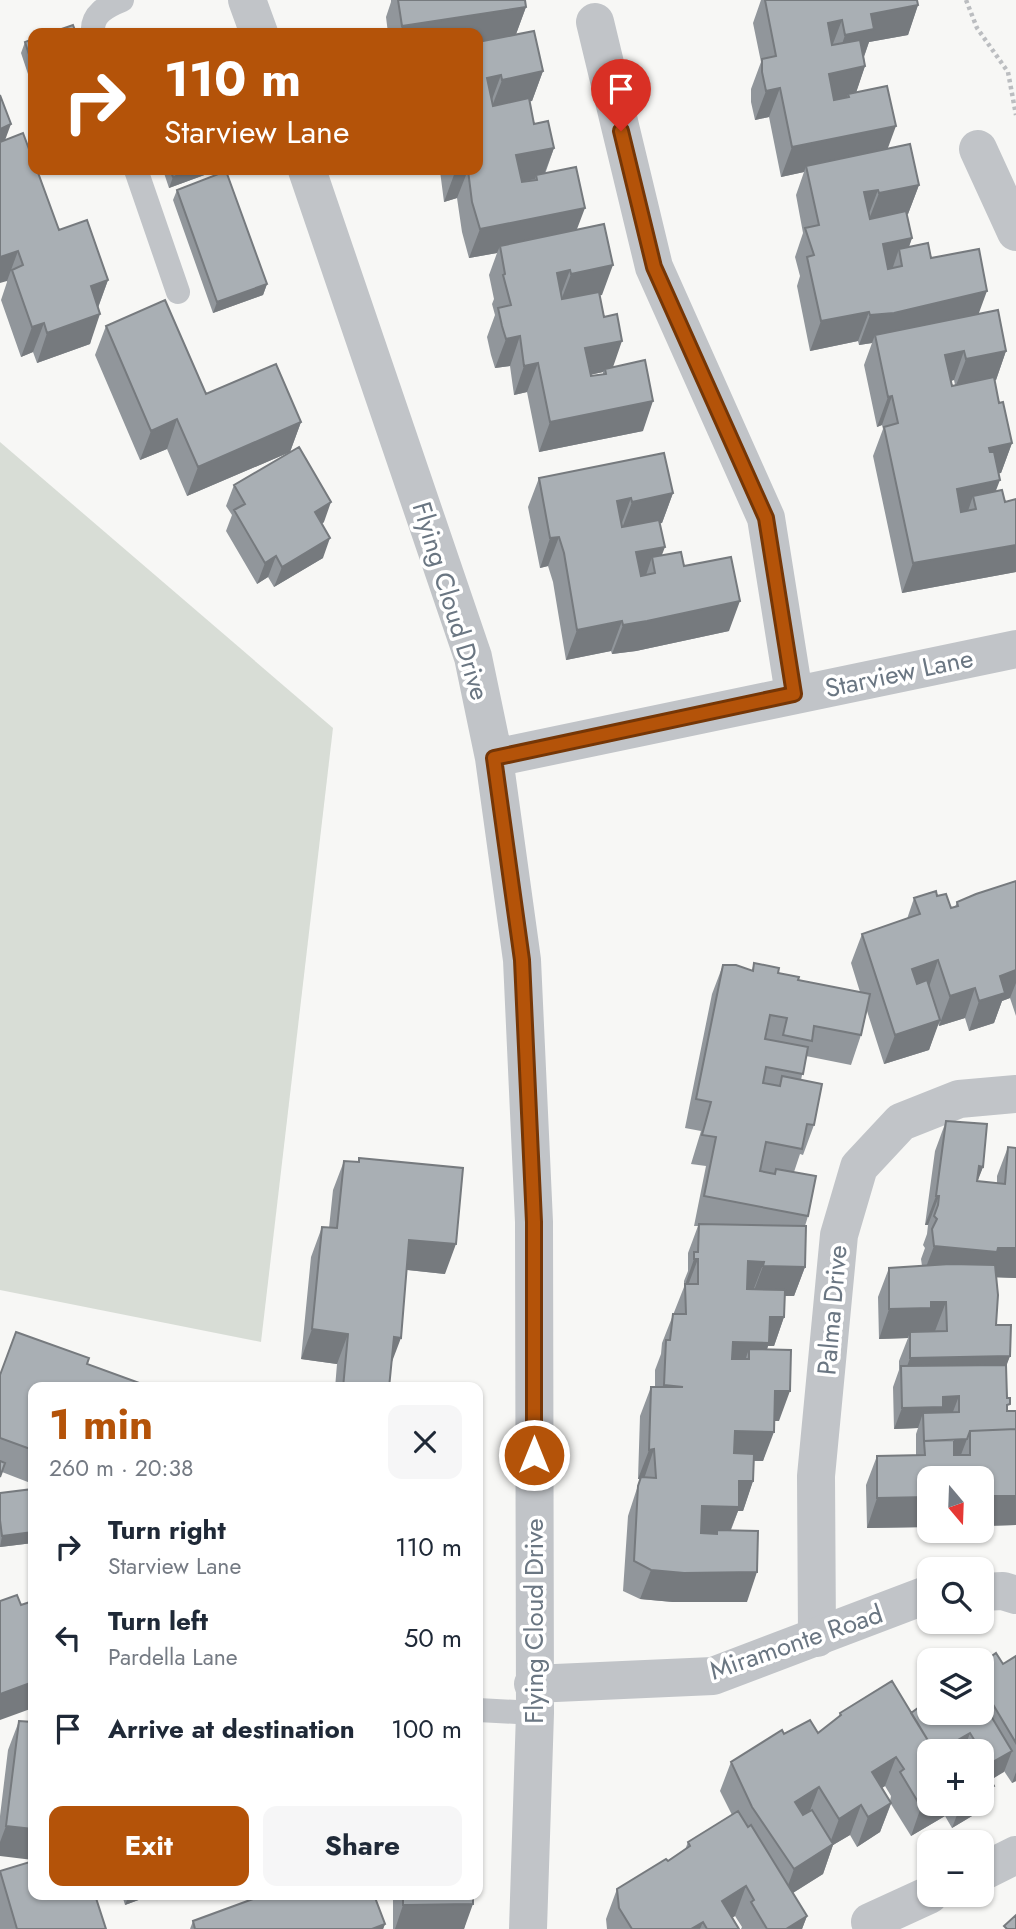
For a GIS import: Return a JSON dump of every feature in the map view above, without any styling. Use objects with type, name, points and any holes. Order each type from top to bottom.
[{"type":"street","points":[[247,0],[257,28]]},
{"type":"street","points":[[596,22],[654,267],[766,518],[794,694]]},
{"type":"street","points":[[978,149],[1016,232]]},
{"type":"street","name":"Flying Cloud Drive","points":[[309,175],[473,657],[494,758],[522,960],[534,1222],[534,1698],[528,1929]]},
{"type":"street","name":"Starview Lane","points":[[494,758],[1016,649]]},
{"type":"street","name":"Palma Drive","points":[[817,1638],[817,1476],[839,1235],[859,1167],[901,1122],[959,1099],[1016,1094]]},
{"type":"street","points":[[994,1591],[1016,1595]]},
{"type":"street","name":"Miramonte Road","points":[[534,1698],[713,1676],[917,1599]]},
{"type":"street","points":[[994,1866],[1016,1855]]},
{"type":"street","points":[[870,1922],[917,1900]]},
{"type":"lane","points":[[92,28],[102,9],[122,0]]},
{"type":"lane","points":[[137,175],[178,292]]},
{"type":"lane","points":[[483,1709],[534,1698]]},
{"type":"path","points":[[966,0],[977,28],[1008,72],[1016,115]]},
{"type":"shaded area","points":[[0,442],[333,728],[261,1342],[0,1290]]},
{"type":"building","points":[[398,0],[525,0],[526,7],[402,26]]},
{"type":"building","points":[[765,0],[917,0],[918,5],[871,14],[874,29],[845,35],[842,20],[828,23],[832,45],[860,40],[865,66],[829,74],[834,100],[849,97],[848,94],[887,86],[896,126],[792,147],[780,88],[766,91],[762,72],[762,59],[776,56]]},
{"type":"building","points":[[534,31],[543,71],[502,80],[501,75],[487,78],[493,106],[529,98],[534,124],[548,121],[554,148],[516,155],[522,182],[537,180],[536,175],[576,167],[585,208],[480,229],[472,202],[469,175],[483,175],[483,41]]},
{"type":"building","points":[[0,95],[11,124],[0,129]]},
{"type":"building","points":[[23,133],[28,146],[28,175],[39,175],[59,230],[87,220],[108,280],[91,286],[100,314],[47,333],[44,323],[32,327],[12,270],[23,265],[18,251],[0,257],[0,142]]},
{"type":"building","points":[[910,144],[919,185],[879,193],[878,190],[864,192],[870,219],[906,211],[912,238],[883,244],[888,269],[902,266],[899,249],[928,243],[931,258],[979,249],[987,291],[894,313],[870,315],[869,312],[821,321],[807,257],[814,255],[805,228],[819,225],[806,166]]},
{"type":"building","points":[[216,175],[227,175],[267,284],[217,302],[177,190]]},
{"type":"building","points":[[604,224],[613,265],[571,274],[570,270],[557,273],[562,299],[599,292],[604,317],[617,314],[622,341],[585,348],[591,376],[606,374],[605,369],[645,360],[653,401],[550,422],[538,363],[524,366],[520,336],[506,339],[502,326],[498,308],[511,305],[503,275],[500,246]]},
{"type":"building","points":[[165,300],[206,394],[276,364],[301,422],[198,467],[177,419],[151,431],[106,326]]},
{"type":"building","points":[[998,310],[1006,351],[966,359],[964,351],[945,355],[952,386],[994,377],[999,403],[1003,402],[1012,443],[989,448],[990,452],[994,452],[1000,480],[957,489],[961,512],[976,509],[973,496],[1002,490],[1005,502],[1016,499],[1016,545],[913,563],[884,427],[898,423],[892,396],[888,397],[875,335]]},
{"type":"building","points":[[299,447],[331,502],[315,512],[330,538],[282,567],[276,556],[265,563],[234,510],[245,504],[234,485]]},
{"type":"building","points":[[664,453],[673,493],[632,502],[631,498],[617,501],[622,527],[659,520],[665,547],[636,552],[641,576],[655,573],[652,557],[681,552],[684,566],[731,557],[740,601],[647,621],[623,625],[622,621],[577,630],[564,553],[559,537],[550,538],[539,478]]},
{"type":"building","points":[[1016,881],[1016,970],[1000,976],[1005,993],[979,1001],[975,988],[950,996],[938,960],[912,969],[917,984],[927,980],[940,1020],[895,1035],[862,934],[920,914],[914,898],[936,891],[937,896],[946,894],[951,908],[958,906],[957,902],[976,894]]},
{"type":"building","points":[[754,963],[779,968],[778,973],[799,977],[798,980],[870,994],[861,1035],[814,1026],[812,1041],[783,1035],[787,1018],[770,1015],[765,1039],[808,1047],[803,1074],[766,1067],[763,1083],[780,1086],[782,1076],[822,1084],[814,1125],[807,1124],[802,1149],[766,1142],[760,1171],[775,1174],[776,1169],[816,1176],[808,1216],[704,1196],[716,1137],[702,1135],[711,1102],[696,1099],[723,965],[736,965],[753,971]]},
{"type":"building","points":[[946,1121],[987,1124],[983,1167],[979,1166],[977,1181],[1005,1184],[1008,1147],[1016,1148],[1016,1248],[998,1248],[997,1252],[934,1246],[932,1229],[937,1219],[934,1216],[938,1205],[939,1196],[936,1196]]},
{"type":"building","points":[[359,1158],[463,1168],[456,1244],[409,1240],[401,1338],[394,1337],[390,1382],[344,1382],[348,1334],[312,1329],[322,1227],[337,1228],[344,1161],[359,1162]]},
{"type":"building","points":[[699,1224],[806,1226],[805,1267],[763,1266],[764,1262],[748,1261],[747,1289],[785,1290],[784,1317],[770,1317],[769,1343],[733,1342],[732,1359],[749,1359],[749,1349],[791,1350],[790,1391],[775,1391],[774,1432],[735,1431],[734,1453],[754,1454],[753,1481],[739,1481],[739,1507],[702,1506],[701,1533],[717,1534],[717,1530],[758,1531],[757,1572],[684,1573],[651,1570],[634,1561],[638,1486],[641,1477],[656,1478],[654,1449],[649,1450],[651,1387],[683,1387],[664,1385],[666,1340],[670,1340],[673,1314],[686,1314],[685,1284],[698,1284],[698,1259],[694,1259],[694,1252],[698,1252]]},
{"type":"building","points":[[950,1264],[995,1265],[998,1295],[996,1325],[1011,1325],[1010,1356],[910,1358],[910,1332],[947,1331],[946,1302],[931,1302],[931,1308],[889,1309],[889,1268]]},
{"type":"building","points":[[16,1332],[89,1358],[87,1364],[136,1382],[28,1382],[28,1448],[0,1438],[0,1375]]},
{"type":"building","points":[[1006,1365],[1007,1398],[1010,1398],[1007,1411],[1016,1411],[1016,1429],[970,1431],[967,1439],[924,1441],[923,1413],[959,1412],[959,1396],[943,1397],[943,1407],[902,1408],[901,1366]]},
{"type":"building","points":[[1016,1429],[1016,1496],[994,1496],[994,1466],[917,1466],[917,1497],[877,1498],[877,1456],[925,1455],[924,1441],[954,1440],[954,1455],[970,1455],[970,1431]]},
{"type":"building","points":[[0,1461],[5,1463],[0,1477]]},
{"type":"building","points":[[28,1490],[28,1533],[2,1536],[0,1493]]},
{"type":"building","points":[[17,1595],[21,1605],[28,1603],[28,1684],[0,1694],[0,1601]]},
{"type":"building","points":[[996,1653],[1003,1664],[1016,1656],[1016,1743],[994,1706]]},
{"type":"building","points":[[892,1681],[927,1739],[917,1739],[917,1800],[900,1772],[904,1769],[896,1757],[872,1772],[891,1803],[868,1817],[861,1805],[839,1819],[819,1787],[795,1802],[803,1815],[812,1810],[833,1844],[794,1869],[752,1807],[731,1762],[782,1730],[784,1734],[810,1720],[818,1733],[841,1715],[840,1713]]},
{"type":"building","points":[[917,1709],[917,1723],[911,1713]]},
{"type":"building","points":[[19,1721],[28,1722],[28,1828],[6,1826]]},
{"type":"building","points":[[994,1721],[1012,1751],[994,1761],[994,1739],[974,1739],[970,1733],[960,1739],[927,1739],[918,1725],[994,1725]]},
{"type":"building","points":[[738,1811],[748,1827],[751,1825],[807,1916],[786,1929],[767,1929],[751,1902],[754,1900],[746,1886],[722,1901],[739,1929],[707,1929],[703,1922],[691,1929],[632,1929],[619,1908],[617,1889],[666,1859],[668,1861],[690,1846],[688,1842]]},
{"type":"building","points":[[28,1863],[28,1900],[97,1900],[106,1929],[17,1929],[0,1871]]},
{"type":"building","points":[[250,1900],[376,1900],[385,1924],[372,1929],[195,1929],[193,1921]]},
{"type":"building","points":[[403,1900],[473,1900],[473,1904],[403,1905]]},
{"type":"building","points":[[1016,1915],[1016,1929],[1007,1929],[1004,1926]]},
{"type":"route","points":[[534,1455],[534,1222],[522,960],[494,758],[794,694],[766,518],[654,267],[621,131]]}]
